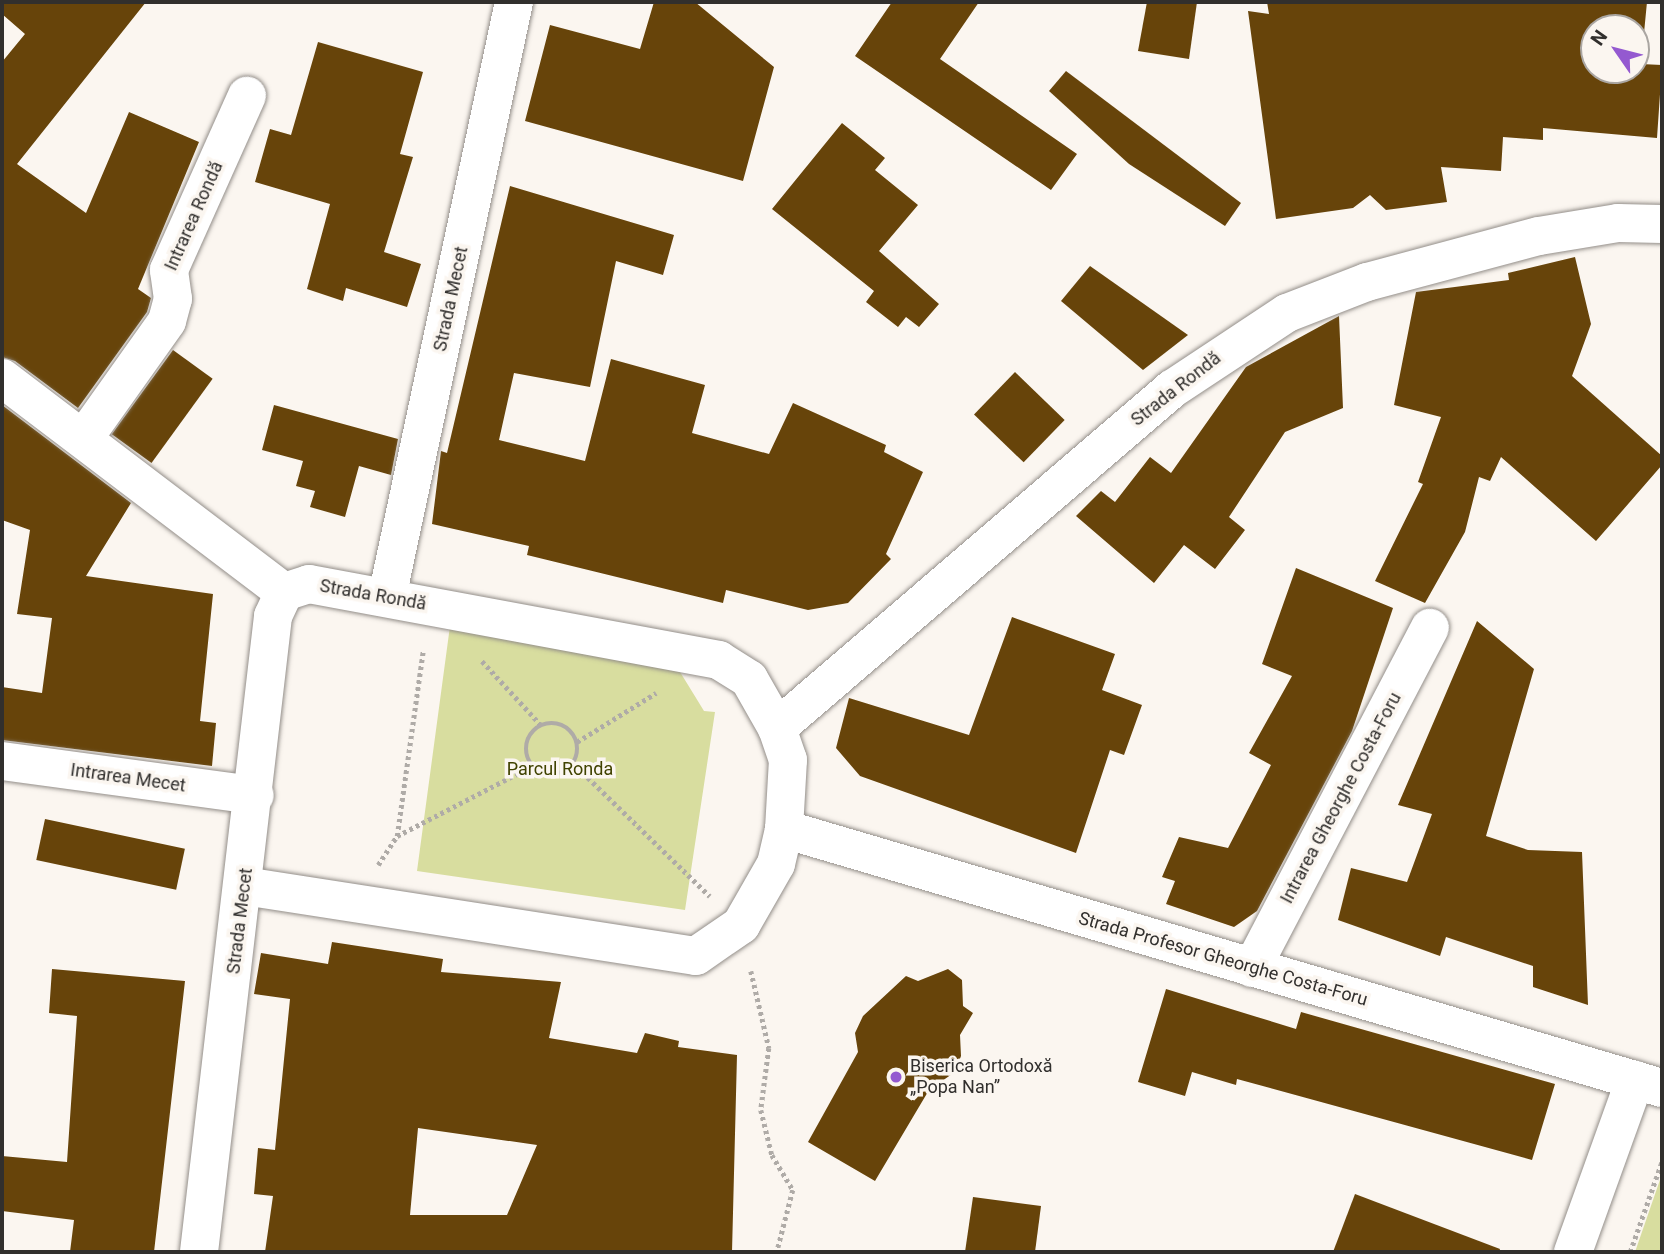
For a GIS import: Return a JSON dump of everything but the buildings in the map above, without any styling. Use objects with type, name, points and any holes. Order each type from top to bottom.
[{"type":"street","name":"Strada Mecet","points":[[387,597],[514,2]]},
{"type":"street","name":"Intrarea Rondă","points":[[84,439],[167,321],[173,299],[169,270],[247,96]]},
{"type":"street","name":"Strada Rondă","points":[[778,727],[1172,389],[1287,313],[1367,282],[1539,236],[1618,223],[1662,224]]},
{"type":"street","points":[[2,378],[284,592]]},
{"type":"street","name":"Strada Rondă","points":[[244,886],[674,957],[713,948],[741,925],[776,864],[784,829],[788,760],[778,727],[749,678],[719,660],[429,604],[309,584],[284,592]]},
{"type":"street","name":"Strada Mecet","points":[[200,1252],[255,795],[273,616],[284,592]]},
{"type":"street","name":"Intrarea Gheorghe Costa-Foru","points":[[1252,968],[1430,628]]},
{"type":"street","name":"Intrarea Mecet","points":[[2,761],[255,795]]},
{"type":"street","name":"Strada Profesor Gheorghe Costa-Foru","points":[[784,829],[1649,1084]]},
{"type":"street","points":[[1573,1252],[1649,1084]]},
{"type":"path","points":[[352,903],[397,836],[429,604]]},
{"type":"path","points":[[397,836],[532,766],[554,775],[573,763],[577,742],[566,727],[541,725],[477,656]]},
{"type":"path","points":[[577,742],[659,691]]},
{"type":"path","points":[[532,766],[527,743],[541,725]]},
{"type":"path","points":[[573,763],[741,925],[769,1048],[761,1111],[772,1155],[793,1191],[777,1252]]},
{"type":"path","points":[[1630,1252],[1662,1161]]},
{"type":"green space","name":"Parcul Ronda","points":[[450,626],[677,667],[704,711],[715,712],[685,910],[417,871]]},
{"type":"green space","points":[[1662,1174],[1662,1252],[1635,1252]]},
{"type":"place","name":"Biserica Ortodoxă „Popa Nan”","points":[[896,1077]]}]
